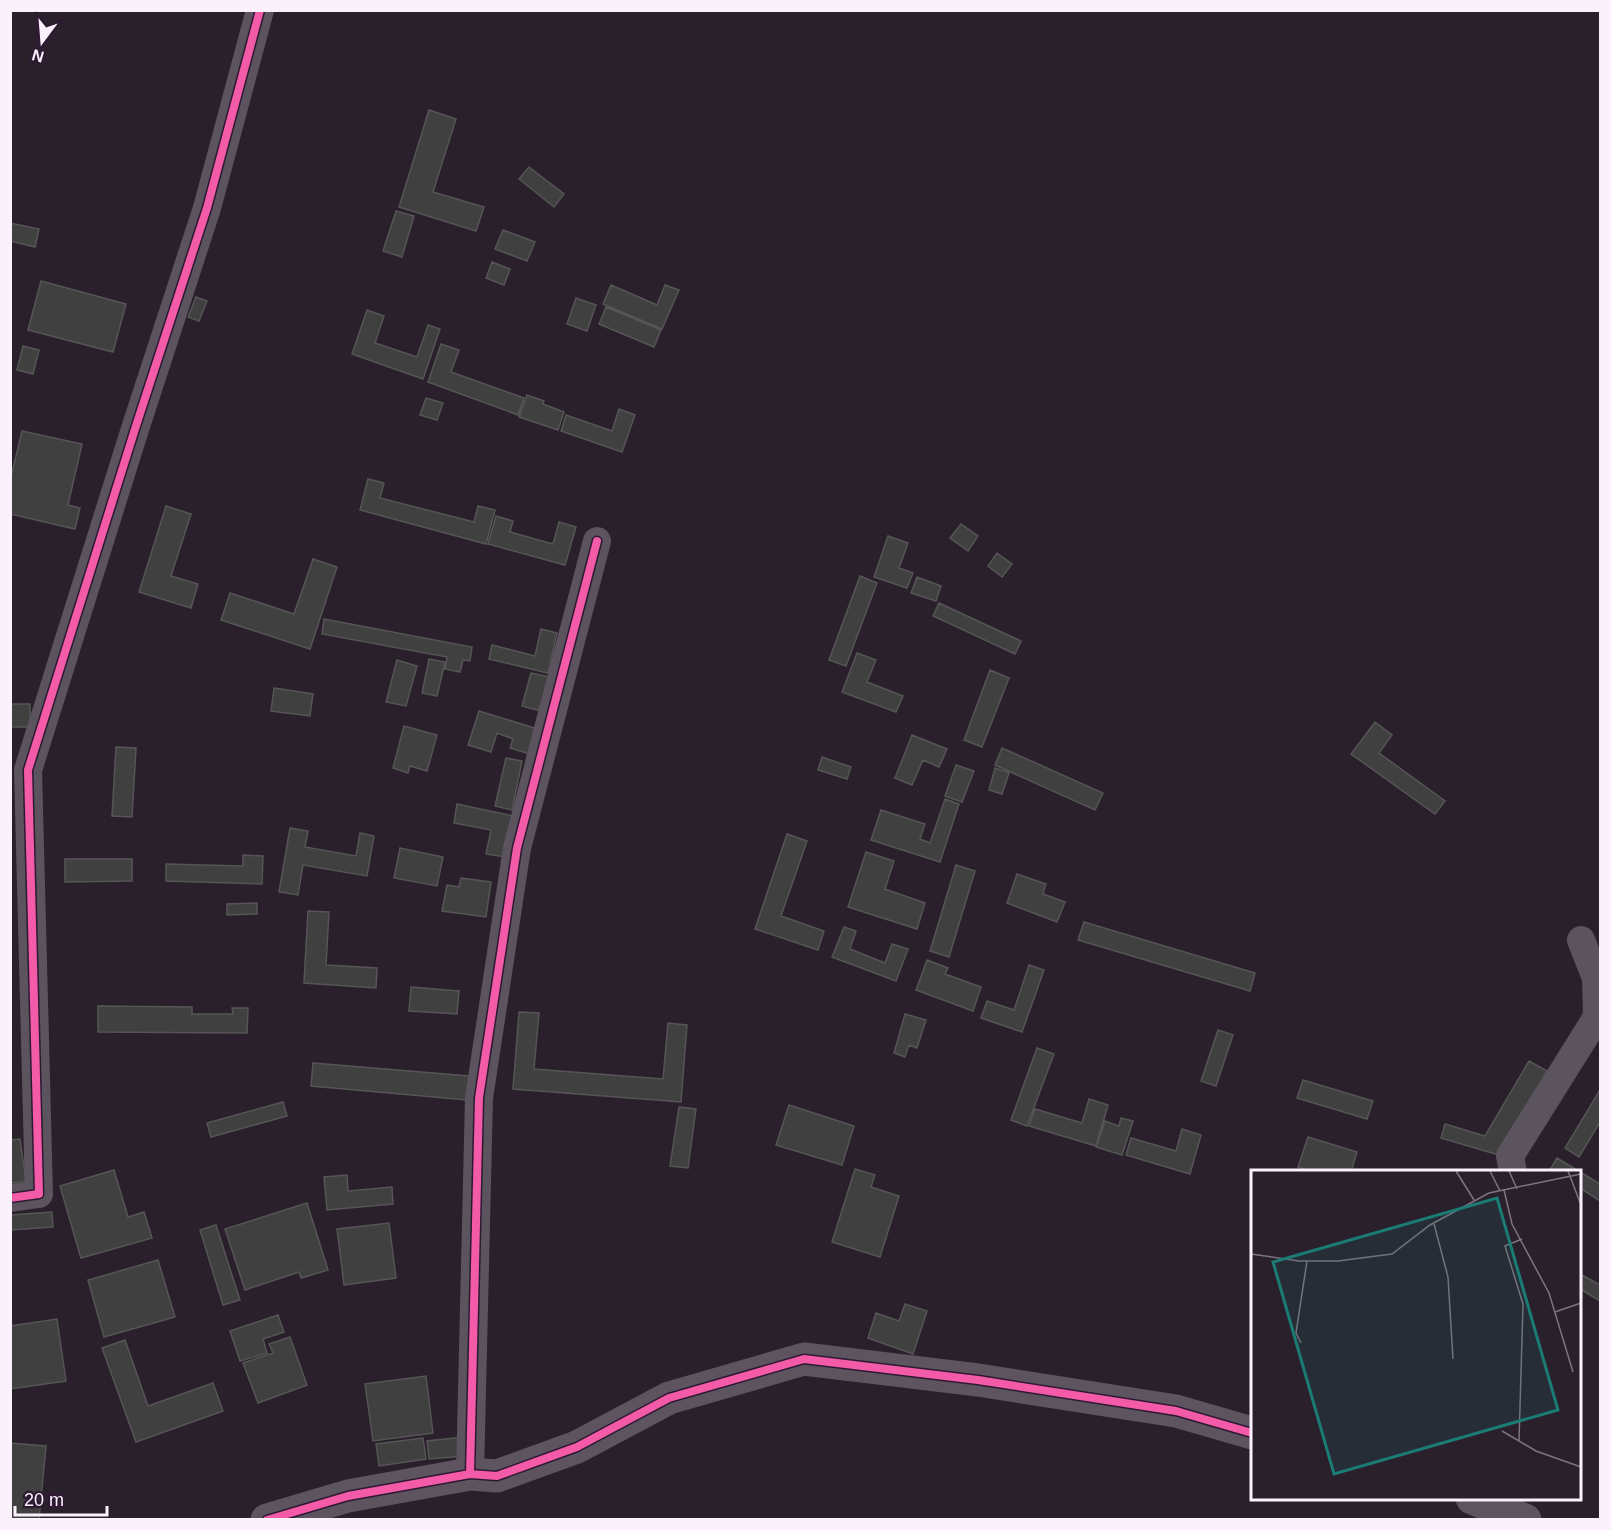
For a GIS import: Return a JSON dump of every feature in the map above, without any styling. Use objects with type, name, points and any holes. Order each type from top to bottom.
[{"type":"street","points":[[10,1198],[39,1194],[28,770],[207,208],[260,10]]},
{"type":"street","points":[[470,1474],[478,1098],[516,848],[597,541]]},
{"type":"street","points":[[1512,1170],[1510,1156],[1597,1017],[1596,978],[1581,940]]},
{"type":"street","points":[[267,1520],[348,1496],[470,1474],[497,1476],[577,1447],[669,1398],[804,1359],[978,1380],[1176,1411],[1251,1433]]},
{"type":"street","points":[[1477,1500],[1525,1520]]},
{"type":"building","points":[[429,110],[456,119],[433,192],[484,207],[476,231],[399,207]]},
{"type":"building","points":[[529,167],[564,194],[554,207],[519,179]]},
{"type":"building","points":[[396,211],[414,216],[402,257],[383,251]]},
{"type":"building","points":[[10,223],[39,229],[35,247],[10,241]]},
{"type":"building","points":[[503,230],[535,242],[527,261],[495,249]]},
{"type":"building","points":[[492,262],[510,269],[504,285],[486,278]]},
{"type":"building","points":[[41,281],[126,304],[113,352],[28,330]]},
{"type":"building","points":[[611,285],[657,305],[665,285],[679,290],[662,329],[603,304]]},
{"type":"building","points":[[196,297],[207,301],[199,321],[188,317]]},
{"type":"building","points":[[576,298],[596,305],[587,331],[567,324]]},
{"type":"building","points":[[606,307],[661,330],[654,347],[599,324]]},
{"type":"building","points":[[367,310],[384,316],[375,343],[417,357],[428,325],[440,329],[423,379],[352,354]]},
{"type":"building","points":[[441,344],[459,350],[451,372],[524,398],[518,415],[428,382]]},
{"type":"building","points":[[23,346],[39,350],[33,374],[17,370]]},
{"type":"building","points":[[527,395],[564,412],[558,430],[519,417]]},
{"type":"building","points":[[426,398],[443,403],[437,420],[420,415]]},
{"type":"building","points":[[619,409],[635,415],[622,452],[561,431],[566,415],[612,431]]},
{"type":"building","points":[[22,431],[82,444],[68,505],[80,508],[75,529],[10,514],[10,481]]},
{"type":"building","points":[[368,479],[384,483],[380,498],[474,522],[478,506],[495,510],[486,544],[360,510]]},
{"type":"building","points":[[166,506],[191,514],[171,576],[198,584],[191,608],[139,592]]},
{"type":"building","points":[[496,516],[513,521],[510,532],[553,544],[559,522],[576,527],[565,565],[488,544]]},
{"type":"building","points":[[961,524],[978,536],[968,551],[950,538]]},
{"type":"building","points":[[888,536],[908,543],[899,568],[913,573],[907,588],[874,577]]},
{"type":"building","points":[[997,553],[1012,564],[1002,577],[988,566]]},
{"type":"building","points":[[313,559],[337,567],[310,649],[221,620],[230,593],[294,614]]},
{"type":"building","points":[[860,576],[877,583],[846,666],[829,660]]},
{"type":"building","points":[[917,577],[941,586],[936,601],[911,593]]},
{"type":"building","points":[[939,603],[1021,641],[1015,654],[933,616]]},
{"type":"building","points":[[324,619],[472,647],[470,661],[463,660],[460,672],[445,669],[447,657],[322,634]]},
{"type":"building","points":[[541,629],[557,633],[548,673],[489,659],[492,645],[535,656]]},
{"type":"building","points":[[857,653],[876,660],[867,682],[903,696],[896,712],[842,692]]},
{"type":"building","points":[[429,659],[445,662],[437,696],[422,693]]},
{"type":"building","points":[[397,660],[417,666],[406,706],[386,702]]},
{"type":"building","points":[[990,670],[1009,678],[982,747],[964,740]]},
{"type":"building","points":[[531,673],[550,677],[541,711],[522,706]]},
{"type":"building","points":[[274,688],[313,694],[310,716],[271,711]]},
{"type":"building","points":[[10,704],[30,704],[30,727],[10,727]]},
{"type":"building","points":[[479,711],[538,729],[530,754],[510,748],[513,739],[497,733],[491,752],[468,745]]},
{"type":"building","points":[[1375,722],[1392,735],[1379,753],[1445,801],[1435,814],[1351,754]]},
{"type":"building","points":[[404,726],[437,735],[427,771],[410,766],[408,773],[393,768]]},
{"type":"building","points":[[912,735],[947,749],[939,767],[923,760],[912,785],[895,778]]},
{"type":"building","points":[[116,747],[136,748],[132,817],[112,816]]},
{"type":"building","points":[[1002,748],[1103,793],[1095,810],[995,765]]},
{"type":"building","points":[[822,757],[851,767],[847,779],[818,770]]},
{"type":"building","points":[[506,758],[522,761],[512,810],[495,806]]},
{"type":"building","points":[[956,765],[974,771],[962,802],[945,796]]},
{"type":"building","points":[[995,768],[1009,773],[1002,794],[989,790]]},
{"type":"building","points":[[945,799],[959,804],[940,862],[871,840],[881,810],[925,824],[920,839],[930,843]]},
{"type":"building","points":[[457,804],[513,816],[505,857],[486,854],[491,830],[454,823]]},
{"type":"building","points":[[290,828],[308,831],[305,847],[356,856],[360,833],[374,836],[367,876],[303,865],[298,895],[279,892]]},
{"type":"building","points":[[787,834],[807,841],[781,916],[824,931],[818,950],[755,929]]},
{"type":"building","points":[[400,848],[443,857],[437,886],[394,878]]},
{"type":"building","points":[[866,852],[894,861],[885,889],[925,903],[917,929],[848,907]]},
{"type":"building","points":[[243,855],[263,856],[262,884],[166,881],[166,864],[243,866]]},
{"type":"building","points":[[65,859],[132,859],[132,881],[65,882]]},
{"type":"building","points":[[956,865],[975,871],[949,957],[930,951]]},
{"type":"building","points":[[1017,874],[1046,884],[1043,894],[1065,902],[1057,922],[1007,903]]},
{"type":"building","points":[[461,878],[491,882],[486,917],[442,911],[447,885],[459,887]]},
{"type":"building","points":[[257,903],[257,914],[227,915],[227,904]]},
{"type":"building","points":[[308,911],[329,912],[326,965],[377,968],[376,988],[304,983]]},
{"type":"building","points":[[1084,922],[1255,973],[1250,991],[1078,940]]},
{"type":"building","points":[[844,927],[856,931],[850,949],[885,963],[892,944],[908,949],[896,981],[832,957]]},
{"type":"building","points":[[927,960],[948,968],[945,974],[981,987],[973,1011],[916,990]]},
{"type":"building","points":[[1029,965],[1044,970],[1022,1032],[981,1018],[987,1001],[1014,1010]]},
{"type":"building","points":[[411,987],[459,991],[457,1014],[409,1011]]},
{"type":"building","points":[[98,1006],[192,1007],[192,1014],[233,1014],[232,1008],[248,1008],[247,1033],[98,1032]]},
{"type":"building","points":[[519,1012],[539,1013],[534,1069],[663,1079],[668,1023],[687,1025],[681,1102],[513,1089]]},
{"type":"building","points":[[905,1014],[926,1020],[917,1048],[909,1045],[905,1057],[894,1053]]},
{"type":"building","points":[[1218,1030],[1233,1035],[1216,1086],[1201,1081]]},
{"type":"building","points":[[1037,1048],[1054,1054],[1027,1126],[1011,1120]]},
{"type":"building","points":[[1529,1061],[1547,1071],[1499,1155],[1441,1138],[1445,1124],[1485,1136]]},
{"type":"building","points":[[313,1063],[469,1076],[467,1100],[311,1086]]},
{"type":"building","points":[[1303,1080],[1373,1101],[1367,1119],[1297,1098]]},
{"type":"building","points":[[1600,1090],[1600,1122],[1579,1157],[1565,1148]]},
{"type":"building","points":[[1089,1099],[1108,1105],[1096,1146],[1029,1126],[1035,1109],[1082,1123]]},
{"type":"building","points":[[283,1102],[287,1116],[211,1137],[207,1123]]},
{"type":"building","points":[[789,1105],[854,1126],[842,1165],[776,1145]]},
{"type":"building","points":[[679,1107],[696,1109],[688,1168],[670,1166]]},
{"type":"building","points":[[1121,1118],[1133,1121],[1122,1155],[1096,1147],[1105,1121],[1119,1126]]},
{"type":"building","points":[[1182,1129],[1201,1135],[1190,1174],[1126,1155],[1131,1138],[1176,1151]]},
{"type":"building","points":[[1308,1137],[1357,1152],[1352,1170],[1306,1170],[1298,1167]]},
{"type":"building","points":[[20,1139],[26,1181],[10,1183],[10,1140]]},
{"type":"building","points":[[1557,1158],[1577,1170],[1550,1170]]},
{"type":"building","points":[[855,1169],[875,1175],[871,1187],[899,1196],[880,1257],[832,1242]]},
{"type":"building","points":[[114,1170],[128,1217],[144,1212],[152,1238],[81,1258],[60,1186]]},
{"type":"building","points":[[1581,1173],[1600,1184],[1600,1201],[1581,1189]]},
{"type":"building","points":[[347,1175],[348,1191],[392,1187],[393,1204],[327,1210],[324,1177]]},
{"type":"building","points":[[307,1203],[328,1270],[301,1278],[299,1272],[245,1290],[225,1229]]},
{"type":"building","points":[[52,1212],[53,1227],[10,1230],[10,1215]]},
{"type":"building","points":[[389,1223],[396,1278],[344,1285],[337,1229]]},
{"type":"building","points":[[216,1225],[240,1300],[223,1305],[200,1230]]},
{"type":"building","points":[[158,1260],[175,1317],[104,1337],[88,1280]]},
{"type":"building","points":[[1582,1275],[1600,1285],[1600,1301],[1581,1290]]},
{"type":"building","points":[[905,1304],[927,1311],[913,1354],[868,1338],[876,1313],[899,1321]]},
{"type":"building","points":[[278,1315],[284,1332],[263,1339],[267,1353],[240,1361],[230,1331]]},
{"type":"building","points":[[57,1319],[66,1381],[10,1389],[10,1326]]},
{"type":"building","points":[[290,1337],[307,1385],[258,1403],[243,1363],[273,1353],[269,1344]]},
{"type":"building","points":[[125,1340],[148,1406],[213,1383],[223,1411],[136,1442],[102,1348]]},
{"type":"building","points":[[426,1376],[433,1433],[373,1441],[365,1384]]},
{"type":"building","points":[[463,1437],[465,1456],[429,1459],[427,1441]]},
{"type":"building","points":[[423,1438],[426,1459],[379,1466],[376,1444]]},
{"type":"building","points":[[10,1443],[46,1446],[39,1520],[10,1520]]},
{"type":"cycle path","points":[[10,1198],[39,1194],[28,770],[207,208],[260,10]]},
{"type":"cycle path","points":[[470,1474],[479,1098],[517,848],[597,541]]},
{"type":"cycle path","points":[[267,1520],[348,1496],[470,1474],[497,1476],[577,1447],[669,1398],[804,1359],[978,1380],[1176,1411],[1251,1433]]}]
